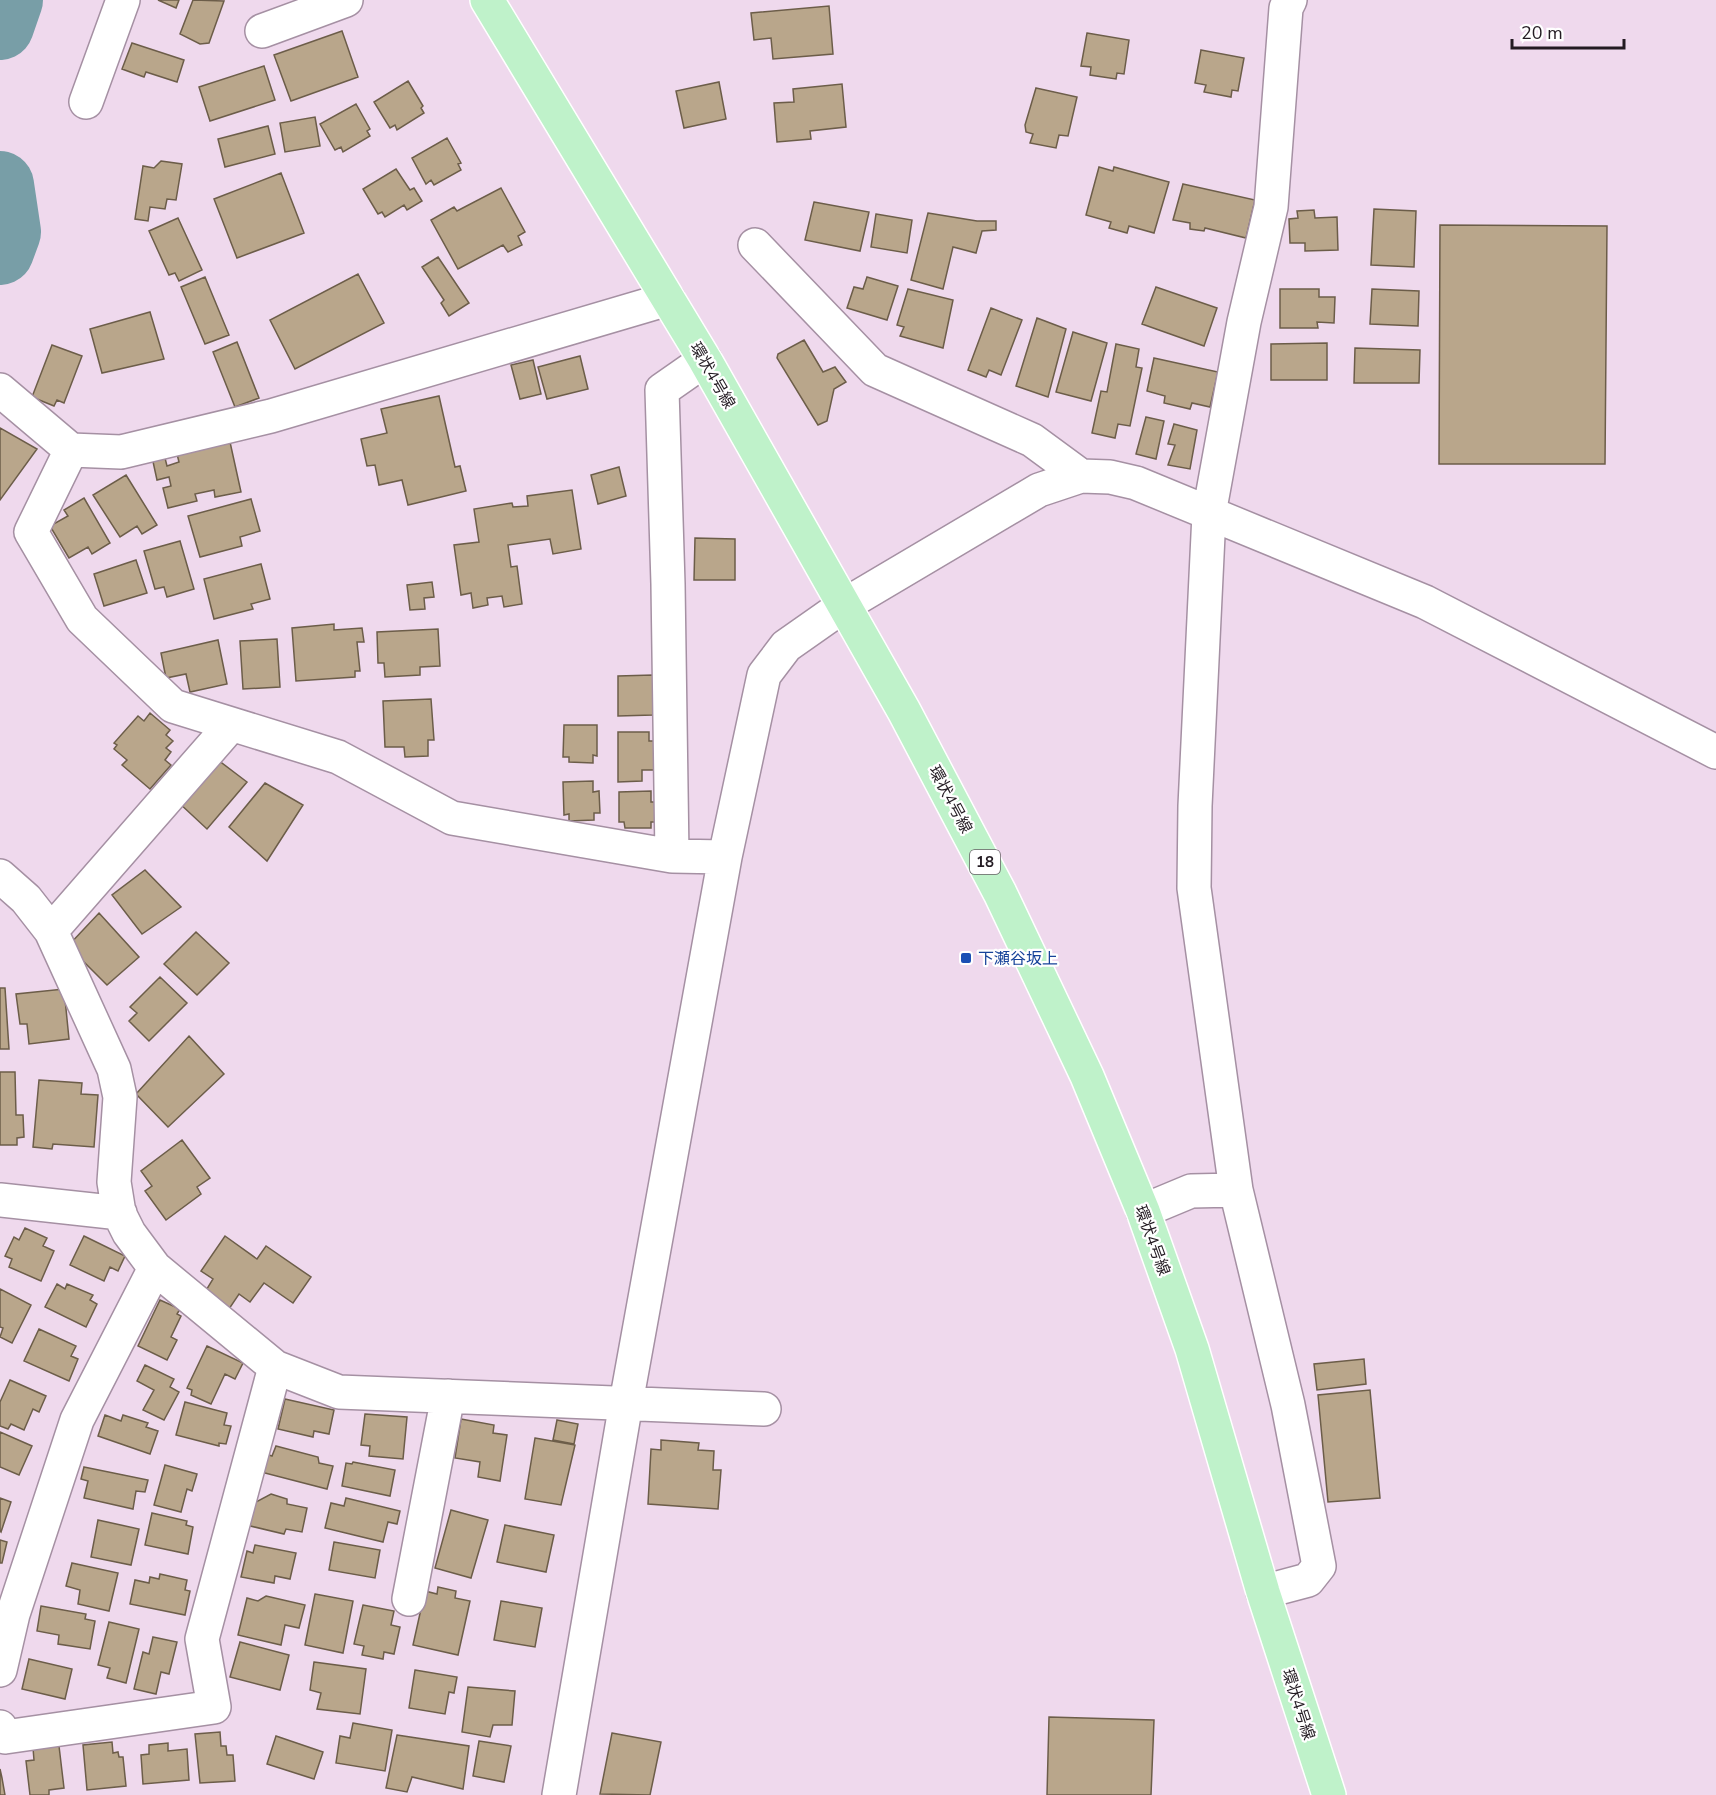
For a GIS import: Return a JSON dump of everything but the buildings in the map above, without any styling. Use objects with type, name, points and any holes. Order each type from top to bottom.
[{"type":"main road","name":"環状4号線","points":[[487,0],[705,360],[904,711],[1000,893],[1087,1076],[1143,1210],[1192,1349],[1263,1592],[1329,1795]]},
{"type":"street","points":[[86,102],[123,0]]},
{"type":"street","points":[[262,31],[346,0]]},
{"type":"street","points":[[1263,1592],[1308,1580],[1319,1566],[1288,1405],[1236,1190],[1194,888],[1195,806],[1209,514],[1244,322],[1271,207],[1286,8],[1290,0]]},
{"type":"street","points":[[755,245],[875,370],[1032,441],[1082,476]]},
{"type":"street","points":[[0,390],[71,450],[121,452],[271,416],[668,299]]},
{"type":"street","points":[[672,856],[668,584],[662,390],[705,360]]},
{"type":"street","points":[[71,450],[31,532],[82,620],[173,706],[230,726],[338,757],[452,818],[672,856],[725,857]]},
{"type":"street","points":[[559,1795],[626,1403],[725,857],[764,675],[786,646],[843,606],[1039,490],[1082,476],[1110,477],[1136,483],[1425,602],[1716,752]]},
{"type":"street","points":[[51,931],[230,726]]},
{"type":"street","points":[[0,876],[26,899],[51,931],[114,1069],[120,1097],[114,1182],[120,1213],[129,1233],[155,1268],[275,1366],[339,1392],[764,1409]]},
{"type":"street","points":[[1143,1210],[1191,1191],[1236,1190]]},
{"type":"street","points":[[3,1208],[120,1213]]},
{"type":"street","points":[[0,1670],[13,1614],[77,1420],[155,1268]]},
{"type":"street","points":[[0,1727],[5,1737],[214,1707],[201,1639],[275,1366]]},
{"type":"street","points":[[409,1599],[448,1396]]},
{"type":"waterway","points":[[0,26],[9,0]]},
{"type":"waterway","points":[[0,185],[7,232],[0,251]]},
{"type":"place","name":"下瀬谷坂上","points":[[966,958]]}]
